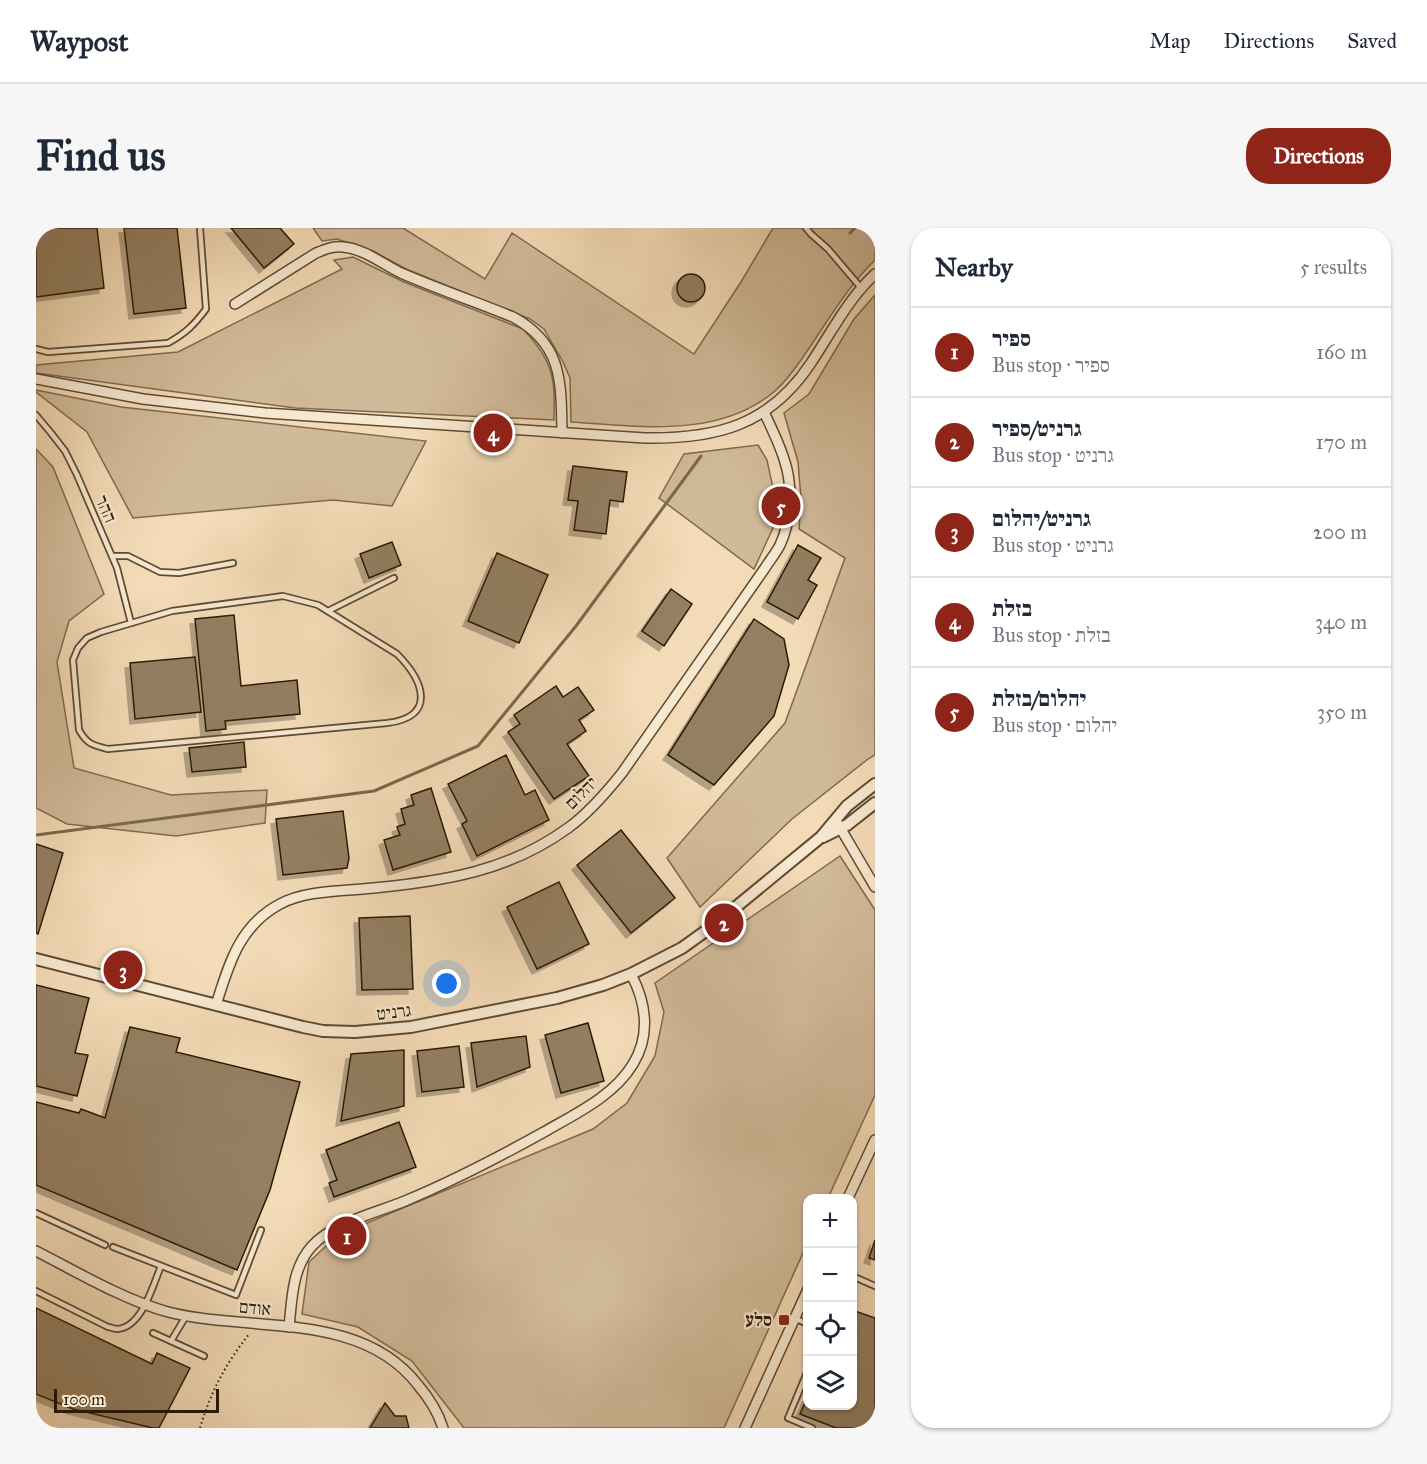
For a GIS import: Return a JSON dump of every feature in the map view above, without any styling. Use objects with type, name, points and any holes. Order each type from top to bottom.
[{"type":"street","points":[[235,304],[316,253],[330,247],[353,249],[368,254],[399,272],[528,325],[543,339],[552,354],[558,373],[562,433]]},
{"type":"street","points":[[36,379],[143,399],[265,413],[645,438],[697,436],[731,428],[764,412],[780,400],[810,365],[844,312],[875,274]]},
{"type":"street","name":"יהלום","points":[[216,1005],[230,960],[239,943],[265,914],[281,903],[315,894],[412,884],[493,868],[519,858],[568,828],[602,797],[622,773],[779,545],[787,524],[790,504],[789,484],[785,461],[764,412]]},
{"type":"street","points":[[838,824],[850,803],[875,784]]},
{"type":"street","points":[[838,824],[875,803]]},
{"type":"street","points":[[838,824],[875,887]]},
{"type":"street","name":"גרניט","points":[[36,959],[313,1029],[344,1032],[411,1027],[532,1004],[581,992],[631,974],[664,958],[698,937],[838,824]]},
{"type":"street","points":[[289,1327],[293,1289],[300,1266],[305,1256],[322,1237],[351,1222],[430,1190],[504,1154],[595,1102],[624,1077],[640,1051],[645,1024],[641,998],[631,974]]},
{"type":"street","points":[[851,1194],[875,1140]]},
{"type":"street","name":"אודם","points":[[36,1251],[129,1298],[186,1316],[313,1329],[342,1335],[369,1345],[392,1359],[412,1377],[429,1398],[443,1428]]},
{"type":"street","points":[[745,1428],[803,1298]]},
{"type":"lane","points":[[36,349],[48,352],[168,343],[182,335],[195,324],[206,309],[200,228]]},
{"type":"lane","points":[[806,228],[828,249],[862,289]]},
{"type":"lane","name":"ההר","points":[[36,415],[65,451],[77,475],[117,568],[131,623]]},
{"type":"lane","points":[[112,556],[128,556],[160,572],[170,573],[233,563]]},
{"type":"lane","points":[[328,611],[394,578]]},
{"type":"lane","points":[[283,596],[318,605],[397,654],[415,677],[421,702],[415,713],[401,721],[387,723],[108,749],[92,745],[84,740],[79,730],[73,660],[78,648],[87,638],[131,623],[172,611],[283,596]]},
{"type":"lane","points":[[36,1213],[105,1245]]},
{"type":"lane","points":[[113,1247],[236,1295],[261,1230]]},
{"type":"lane","points":[[36,1291],[108,1327],[117,1329],[137,1319],[161,1266]]},
{"type":"lane","points":[[857,1278],[875,1286]]},
{"type":"lane","points":[[171,1341],[186,1316]]},
{"type":"lane","points":[[794,1318],[803,1322]]},
{"type":"lane","points":[[153,1333],[204,1356]]},
{"type":"lane","points":[[803,1380],[788,1418],[812,1428]]},
{"type":"path","points":[[200,1428],[220,1376],[236,1351],[259,1324]]},
{"type":"shaded area","points":[[313,228],[403,228],[485,279],[512,233],[694,354],[773,228],[875,228],[875,260],[845,295],[789,376],[775,391],[753,406],[729,417],[703,423],[677,426],[624,426],[571,422],[570,378],[544,329],[530,319],[406,269],[373,251],[337,239],[322,241]]},
{"type":"shaded area","points":[[353,257],[404,282],[523,329],[538,347],[549,367],[554,387],[554,420],[295,408],[36,373],[36,365],[178,352],[342,269],[334,260]]},
{"type":"shaded area","points":[[875,295],[875,755],[792,819],[700,907],[667,858],[785,723],[845,558],[799,529],[801,499],[798,462],[784,413],[809,394],[854,319]]},
{"type":"shaded area","points":[[36,390],[121,407],[426,441],[392,506],[333,500],[133,518],[87,432]]},
{"type":"shaded area","points":[[758,445],[767,460],[774,493],[773,528],[754,569],[659,498],[684,454]]},
{"type":"shaded area","points":[[36,449],[53,467],[104,594],[69,621],[57,662],[74,768],[171,795],[267,790],[265,823],[176,836],[67,824],[36,808]]},
{"type":"shaded area","points":[[840,856],[875,910],[875,1095],[830,1194],[803,1194],[803,1253],[724,1428],[464,1428],[412,1361],[358,1327],[302,1314],[309,1262],[338,1235],[593,1129],[627,1103],[655,1056],[664,1012],[655,983]]},
{"type":"building","points":[[36,228],[97,228],[104,288],[36,297]]},
{"type":"building","points":[[124,228],[177,228],[186,308],[134,314]]},
{"type":"building","points":[[231,228],[280,228],[294,244],[264,268]]},
{"type":"building","points":[[691,274],[701,278],[705,288],[701,298],[691,302],[681,298],[677,288],[681,278]]},
{"type":"building","points":[[573,466],[627,472],[623,502],[610,500],[606,534],[574,530],[578,501],[568,500]]},
{"type":"building","points":[[392,542],[401,565],[369,578],[360,554]]},
{"type":"building","points":[[798,545],[821,558],[808,580],[817,585],[798,619],[767,602]]},
{"type":"building","points":[[497,553],[548,575],[519,643],[468,621]]},
{"type":"building","points":[[671,589],[692,604],[664,646],[642,631]]},
{"type":"building","points":[[234,615],[241,686],[297,680],[300,714],[225,721],[226,729],[206,731],[195,619]]},
{"type":"building","points":[[754,619],[784,639],[789,665],[774,716],[714,785],[668,755]]},
{"type":"building","points":[[195,657],[201,712],[135,719],[130,663]]},
{"type":"building","points":[[556,686],[563,697],[578,687],[594,710],[579,720],[586,731],[567,744],[589,776],[554,799],[508,732],[520,724],[514,715]]},
{"type":"building","points":[[244,742],[246,767],[192,772],[189,748]]},
{"type":"building","points":[[506,755],[525,795],[535,790],[549,820],[477,856],[462,824],[467,821],[448,784]]},
{"type":"building","points":[[431,788],[451,852],[393,870],[384,840],[400,835],[397,827],[405,824],[401,809],[414,805],[411,795]]},
{"type":"building","points":[[343,811],[349,858],[347,868],[283,875],[276,819]]},
{"type":"building","points":[[621,830],[675,898],[631,933],[577,865]]},
{"type":"building","points":[[36,844],[63,853],[38,934],[36,933]]},
{"type":"building","points":[[559,882],[589,944],[537,969],[507,907]]},
{"type":"building","points":[[410,916],[413,989],[362,990],[359,918]]},
{"type":"building","points":[[36,985],[89,998],[75,1053],[88,1055],[77,1096],[36,1086]]},
{"type":"building","points":[[588,1023],[604,1081],[561,1093],[545,1035]]},
{"type":"building","points":[[130,1027],[180,1038],[176,1052],[300,1082],[270,1190],[237,1270],[36,1185],[36,1102],[79,1113],[81,1109],[105,1118]]},
{"type":"building","points":[[526,1036],[530,1067],[477,1087],[471,1043]]},
{"type":"building","points":[[459,1046],[464,1087],[422,1092],[417,1051]]},
{"type":"building","points":[[404,1050],[404,1106],[341,1121],[351,1054]]},
{"type":"building","points":[[399,1122],[416,1167],[334,1197],[329,1183],[337,1180],[326,1150]]},
{"type":"building","points":[[875,1240],[875,1260],[869,1258]]},
{"type":"building","points":[[36,1308],[152,1364],[157,1353],[190,1368],[159,1428],[73,1409],[36,1394]]},
{"type":"building","points":[[857,1312],[875,1318],[875,1428],[836,1428],[800,1414],[803,1407],[803,1410],[857,1410]]},
{"type":"building","points":[[385,1403],[395,1416],[406,1416],[409,1428],[370,1428]]},
{"type":"waterway","points":[[850,233],[855,228]]},
{"type":"waterway","points":[[36,835],[374,791],[478,746],[576,626],[701,456]]},
{"type":"place","name":"בזלת","points":[[493,433]]},
{"type":"place","name":"יהלום/בזלת","points":[[781,506]]},
{"type":"place","name":"גרניט/ספיר","points":[[724,923]]},
{"type":"place","name":"גרניט/יהלום","points":[[123,970]]},
{"type":"place","name":"ספיר","points":[[347,1236]]},
{"type":"place","name":"סלע","points":[[784,1320]]}]
